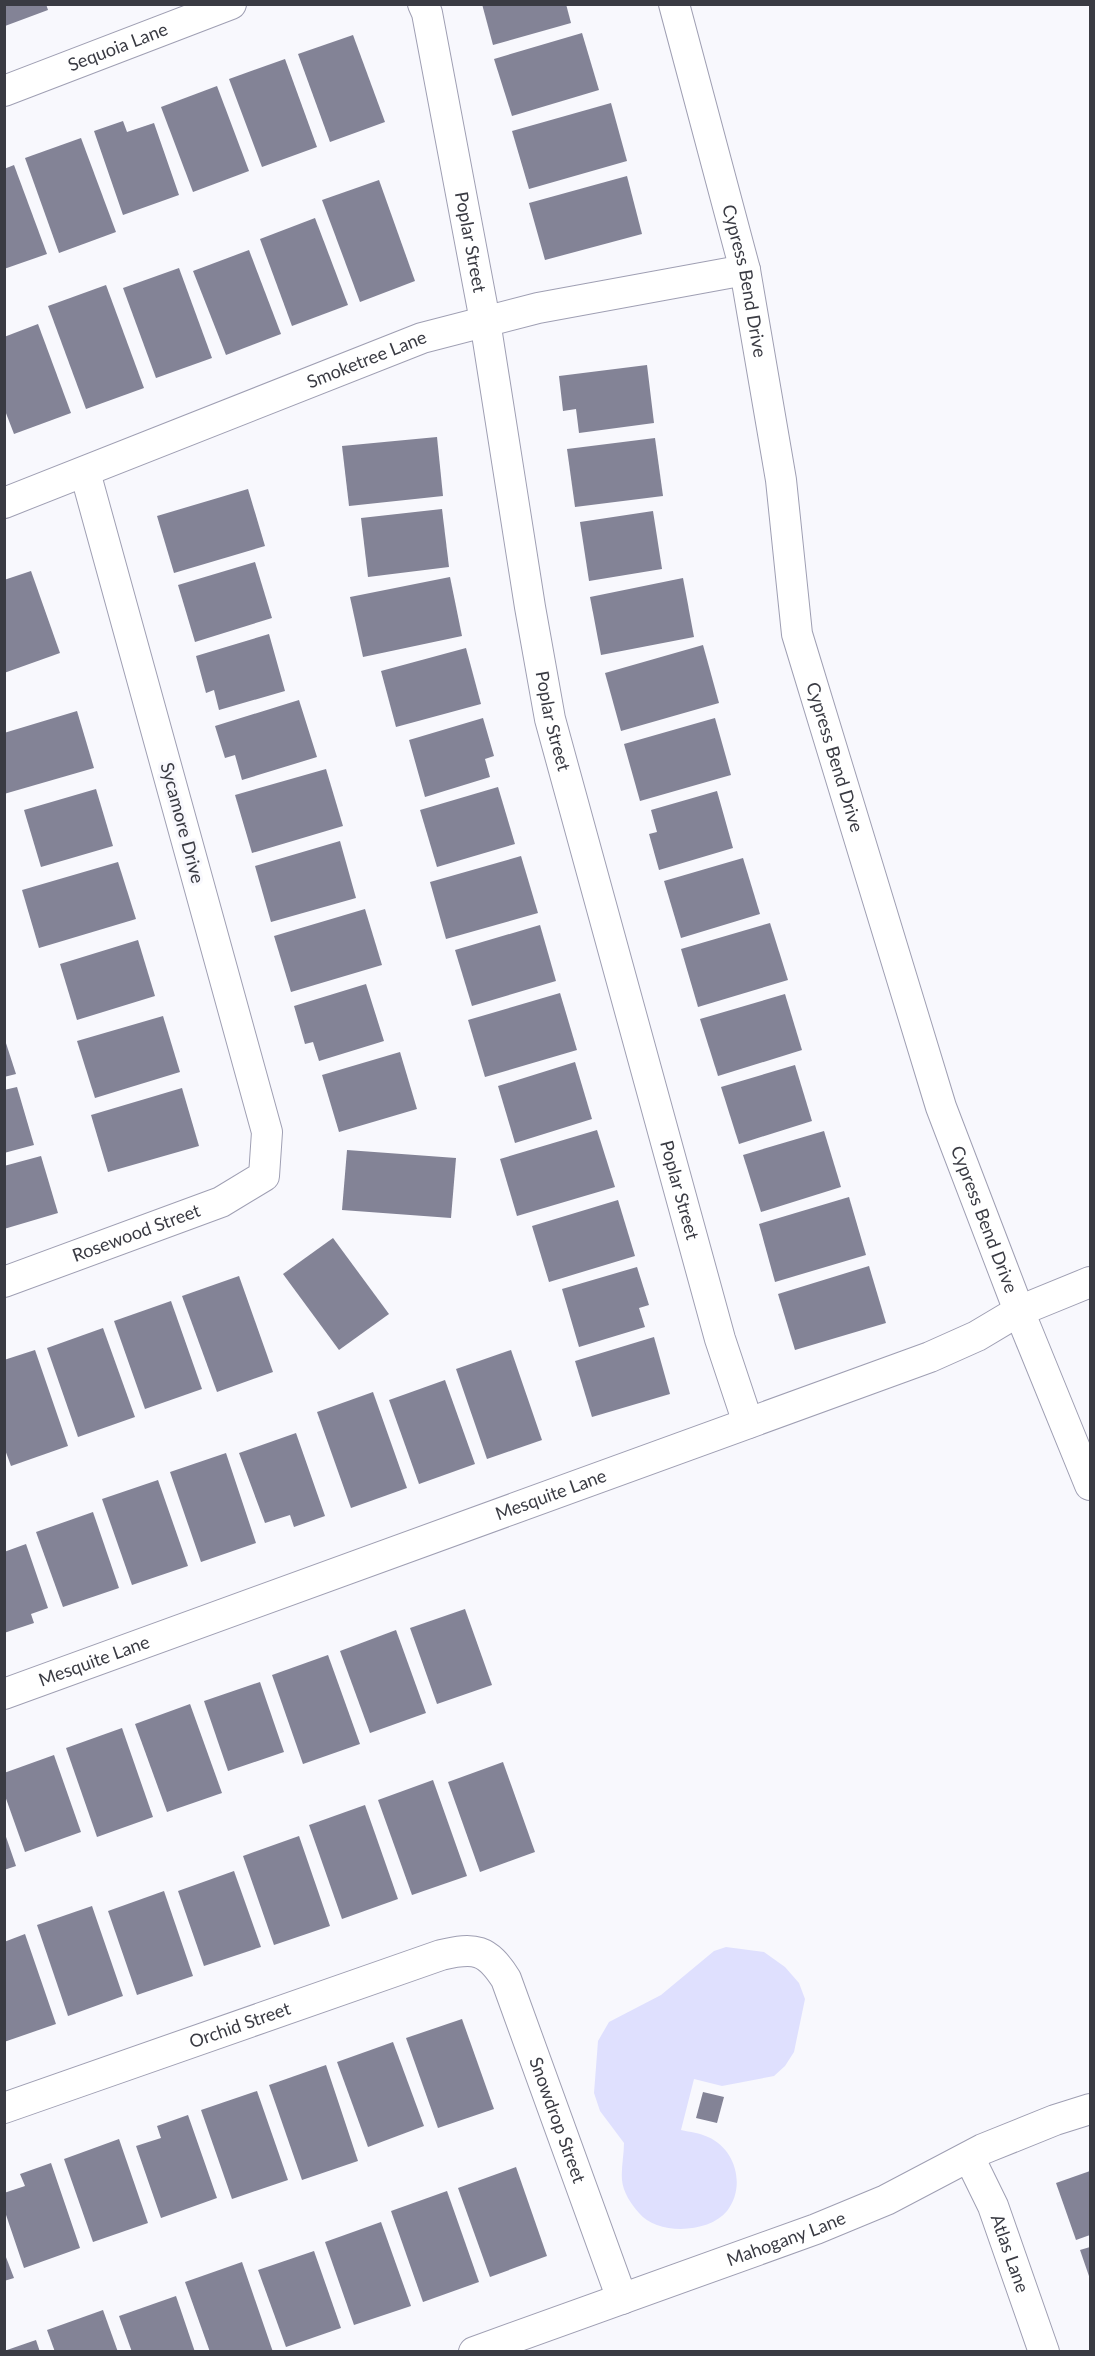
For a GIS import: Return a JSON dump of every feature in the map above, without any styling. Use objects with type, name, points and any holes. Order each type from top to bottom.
[{"type":"street","name":"Sequoia Lane","points":[[4,91],[231,4]]},
{"type":"street","name":"Poplar Street","points":[[423,4],[427,13],[485,321],[550,719],[720,1339],[748,1423]]},
{"type":"street","name":"Cypress Bend Drive","points":[[674,4],[744,270],[781,480],[796,634],[941,1107],[1019,1311],[1090,1485]]},
{"type":"street","name":"Smoketree Lane","points":[[4,503],[422,338],[538,308],[744,270]]},
{"type":"street","name":"Sycamore Drive","points":[[85,471],[267,1132],[264,1176]]},
{"type":"street","name":"Rosewood Street","points":[[4,1282],[221,1202],[264,1176]]},
{"type":"street","name":"Mesquite Lane","points":[[4,1694],[930,1357],[977,1336],[1019,1311],[1090,1282]]},
{"type":"street","name":"Orchid Street","points":[[4,2108],[441,1955],[461,1950],[478,1952]]},
{"type":"street","name":"Snowdrop Street","points":[[478,1952],[494,1961],[506,1979],[622,2298]]},
{"type":"street","name":"Mahogany Lane","points":[[474,2352],[816,2229],[886,2200],[969,2157],[1055,2120],[1090,2109]]},
{"type":"street","name":"Atlas Lane","points":[[969,2157],[993,2206],[1044,2352]]},
{"type":"shaded area","points":[[726,1947],[764,1952],[785,1967],[799,1983],[805,1999],[794,2052],[785,2066],[774,2076],[722,2086],[694,2079],[681,2130],[708,2137],[725,2150],[735,2170],[736,2191],[727,2211],[719,2219],[696,2228],[670,2228],[647,2220],[633,2206],[624,2189],[622,2175],[624,2143],[600,2111],[594,2093],[598,2041],[609,2022],[661,1995],[714,1951]]},
{"type":"building","points":[[5,4],[46,4],[48,10],[5,26]]},
{"type":"building","points":[[482,4],[566,4],[571,23],[493,45]]},
{"type":"building","points":[[582,33],[599,90],[512,116],[494,59]]},
{"type":"building","points":[[353,35],[385,122],[330,142],[298,54]]},
{"type":"building","points":[[285,59],[317,147],[262,167],[229,79]]},
{"type":"building","points":[[217,86],[249,171],[193,192],[161,107]]},
{"type":"building","points":[[611,103],[627,161],[529,189],[512,131]]},
{"type":"building","points":[[123,121],[127,132],[154,123],[179,195],[123,215],[94,131]]},
{"type":"building","points":[[81,138],[116,232],[59,253],[25,158]]},
{"type":"building","points":[[14,165],[47,254],[4,269],[4,169]]},
{"type":"building","points":[[627,176],[642,234],[545,260],[529,203]]},
{"type":"building","points":[[379,180],[415,281],[360,302],[322,200]]},
{"type":"building","points":[[315,218],[348,305],[292,326],[260,239]]},
{"type":"building","points":[[249,250],[281,334],[226,355],[193,271]]},
{"type":"building","points":[[179,268],[212,358],[156,378],[123,288]]},
{"type":"building","points":[[106,285],[144,388],[86,409],[48,306]]},
{"type":"building","points":[[38,324],[71,413],[14,434],[4,408],[4,337]]},
{"type":"building","points":[[647,365],[654,423],[579,433],[576,409],[563,411],[559,376]]},
{"type":"building","points":[[437,437],[443,496],[349,506],[342,446]]},
{"type":"building","points":[[655,438],[663,496],[575,507],[567,449]]},
{"type":"building","points":[[248,489],[265,546],[174,573],[157,516]]},
{"type":"building","points":[[442,509],[449,567],[368,577],[361,518]]},
{"type":"building","points":[[653,511],[662,569],[589,581],[580,522]]},
{"type":"building","points":[[255,562],[272,618],[195,642],[178,585]]},
{"type":"building","points":[[31,571],[60,653],[4,673],[4,580]]},
{"type":"building","points":[[450,577],[462,636],[363,657],[350,597]]},
{"type":"building","points":[[683,578],[694,637],[601,655],[590,597]]},
{"type":"building","points":[[269,634],[285,691],[219,710],[214,690],[206,693],[196,656]]},
{"type":"building","points":[[703,645],[719,703],[621,731],[605,673]]},
{"type":"building","points":[[466,648],[481,704],[396,727],[381,671]]},
{"type":"building","points":[[299,700],[317,757],[242,780],[235,755],[225,758],[215,726]]},
{"type":"building","points":[[77,711],[94,768],[4,794],[4,733]]},
{"type":"building","points":[[483,718],[494,756],[485,759],[490,777],[425,797],[409,740]]},
{"type":"building","points":[[715,718],[731,775],[640,801],[624,744]]},
{"type":"building","points":[[326,769],[343,826],[252,853],[235,795]]},
{"type":"building","points":[[498,787],[515,844],[437,867],[420,810]]},
{"type":"building","points":[[96,789],[113,846],[41,867],[24,810]]},
{"type":"building","points":[[717,791],[733,848],[659,870],[649,834],[657,832],[651,810]]},
{"type":"building","points":[[340,841],[356,898],[271,922],[255,866]]},
{"type":"building","points":[[521,856],[538,913],[446,939],[430,882]]},
{"type":"building","points":[[743,858],[760,914],[681,938],[664,881]]},
{"type":"building","points":[[118,862],[136,919],[39,948],[22,890]]},
{"type":"building","points":[[365,909],[382,965],[291,992],[274,936]]},
{"type":"building","points":[[770,923],[788,980],[698,1007],[681,949]]},
{"type":"building","points":[[540,925],[556,981],[472,1006],[455,950]]},
{"type":"building","points":[[138,940],[155,996],[77,1020],[60,964]]},
{"type":"building","points":[[366,984],[384,1041],[319,1061],[313,1042],[305,1044],[294,1006]]},
{"type":"building","points":[[560,993],[577,1050],[485,1077],[468,1020]]},
{"type":"building","points":[[785,994],[802,1050],[718,1076],[700,1019]]},
{"type":"building","points":[[163,1016],[180,1072],[95,1098],[77,1041]]},
{"type":"building","points":[[4,1037],[16,1074],[4,1077]]},
{"type":"building","points":[[400,1052],[417,1109],[339,1132],[322,1075]]},
{"type":"building","points":[[575,1062],[592,1119],[515,1143],[498,1086]]},
{"type":"building","points":[[795,1065],[812,1121],[739,1144],[721,1087]]},
{"type":"building","points":[[17,1087],[34,1145],[4,1153],[4,1090]]},
{"type":"building","points":[[182,1088],[199,1146],[108,1172],[91,1115]]},
{"type":"building","points":[[597,1130],[615,1187],[517,1216],[500,1159]]},
{"type":"building","points":[[824,1131],[841,1187],[761,1212],[743,1155]]},
{"type":"building","points":[[347,1150],[456,1158],[451,1218],[342,1210]]},
{"type":"building","points":[[41,1156],[58,1213],[4,1229],[4,1166]]},
{"type":"building","points":[[849,1197],[866,1255],[775,1282],[759,1224]]},
{"type":"building","points":[[618,1200],[635,1256],[549,1282],[532,1226]]},
{"type":"building","points":[[333,1238],[389,1314],[339,1350],[283,1274]]},
{"type":"building","points":[[869,1266],[886,1323],[795,1350],[778,1294]]},
{"type":"building","points":[[637,1267],[649,1305],[639,1308],[645,1327],[579,1347],[562,1289]]},
{"type":"building","points":[[239,1276],[273,1372],[217,1392],[182,1296]]},
{"type":"building","points":[[171,1301],[202,1389],[145,1409],[114,1321]]},
{"type":"building","points":[[103,1328],[135,1417],[78,1437],[47,1348]]},
{"type":"building","points":[[654,1337],[670,1394],[592,1417],[575,1361]]},
{"type":"building","points":[[35,1350],[68,1446],[11,1466],[4,1447],[4,1360]]},
{"type":"building","points":[[511,1350],[542,1440],[487,1459],[456,1369]]},
{"type":"building","points":[[445,1380],[475,1464],[419,1484],[389,1400]]},
{"type":"building","points":[[373,1392],[407,1488],[351,1508],[317,1412]]},
{"type":"building","points":[[296,1433],[325,1516],[294,1527],[290,1515],[265,1523],[239,1453]]},
{"type":"building","points":[[226,1453],[256,1543],[201,1562],[170,1472]]},
{"type":"building","points":[[158,1480],[188,1566],[132,1585],[102,1499]]},
{"type":"building","points":[[93,1512],[119,1588],[63,1607],[36,1532]]},
{"type":"building","points":[[26,1544],[48,1608],[31,1614],[34,1623],[4,1633],[4,1552]]},
{"type":"building","points":[[465,1609],[492,1685],[437,1704],[410,1628]]},
{"type":"building","points":[[396,1630],[426,1713],[370,1733],[340,1651]]},
{"type":"building","points":[[328,1655],[360,1744],[303,1764],[272,1675]]},
{"type":"building","points":[[260,1682],[284,1752],[228,1771],[204,1701]]},
{"type":"building","points":[[190,1704],[222,1793],[167,1812],[135,1724]]},
{"type":"building","points":[[122,1728],[153,1817],[97,1837],[66,1748]]},
{"type":"building","points":[[54,1755],[81,1832],[25,1852],[4,1793],[4,1773]]},
{"type":"building","points":[[503,1762],[535,1852],[480,1872],[448,1782]]},
{"type":"building","points":[[433,1780],[467,1876],[412,1895],[378,1800]]},
{"type":"building","points":[[365,1805],[398,1899],[342,1919],[309,1825]]},
{"type":"building","points":[[4,1835],[16,1866],[4,1870]]},
{"type":"building","points":[[299,1836],[330,1926],[274,1945],[243,1856]]},
{"type":"building","points":[[234,1871],[261,1947],[204,1966],[178,1891]]},
{"type":"building","points":[[164,1891],[193,1976],[137,1995],[108,1911]]},
{"type":"building","points":[[92,1906],[123,1996],[68,2016],[37,1925]]},
{"type":"building","points":[[25,1934],[56,2024],[4,2042],[4,1942]]},
{"type":"building","points":[[462,2019],[494,2109],[438,2128],[406,2038]]},
{"type":"building","points":[[393,2042],[424,2126],[368,2147],[337,2062]]},
{"type":"building","points":[[326,2065],[358,2161],[302,2180],[269,2085]]},
{"type":"building","points":[[257,2091],[288,2180],[232,2199],[201,2110]]},
{"type":"building","points":[[703,2092],[724,2097],[717,2123],[696,2118]]},
{"type":"building","points":[[188,2115],[217,2198],[161,2218],[136,2146],[161,2138],[157,2126]]},
{"type":"building","points":[[119,2139],[148,2223],[93,2242],[64,2159]]},
{"type":"building","points":[[51,2163],[80,2248],[24,2268],[4,2209],[4,2193],[25,2186],[20,2174]]},
{"type":"building","points":[[516,2167],[547,2256],[490,2277],[458,2188]]},
{"type":"building","points":[[1090,2171],[1090,2235],[1076,2240],[1056,2183]]},
{"type":"building","points":[[447,2191],[479,2282],[423,2302],[391,2211]]},
{"type":"building","points":[[381,2222],[411,2306],[354,2325],[325,2242]]},
{"type":"building","points":[[1090,2247],[1090,2279],[1080,2250]]},
{"type":"building","points":[[314,2251],[341,2328],[286,2347],[258,2270]]},
{"type":"building","points":[[4,2252],[14,2278],[4,2281]]},
{"type":"building","points":[[242,2262],[273,2352],[210,2352],[185,2282]]},
{"type":"building","points":[[176,2296],[195,2352],[132,2352],[119,2316]]},
{"type":"building","points":[[103,2310],[118,2352],[55,2352],[47,2330]]},
{"type":"building","points":[[36,2340],[40,2352],[4,2352],[4,2351]]}]
